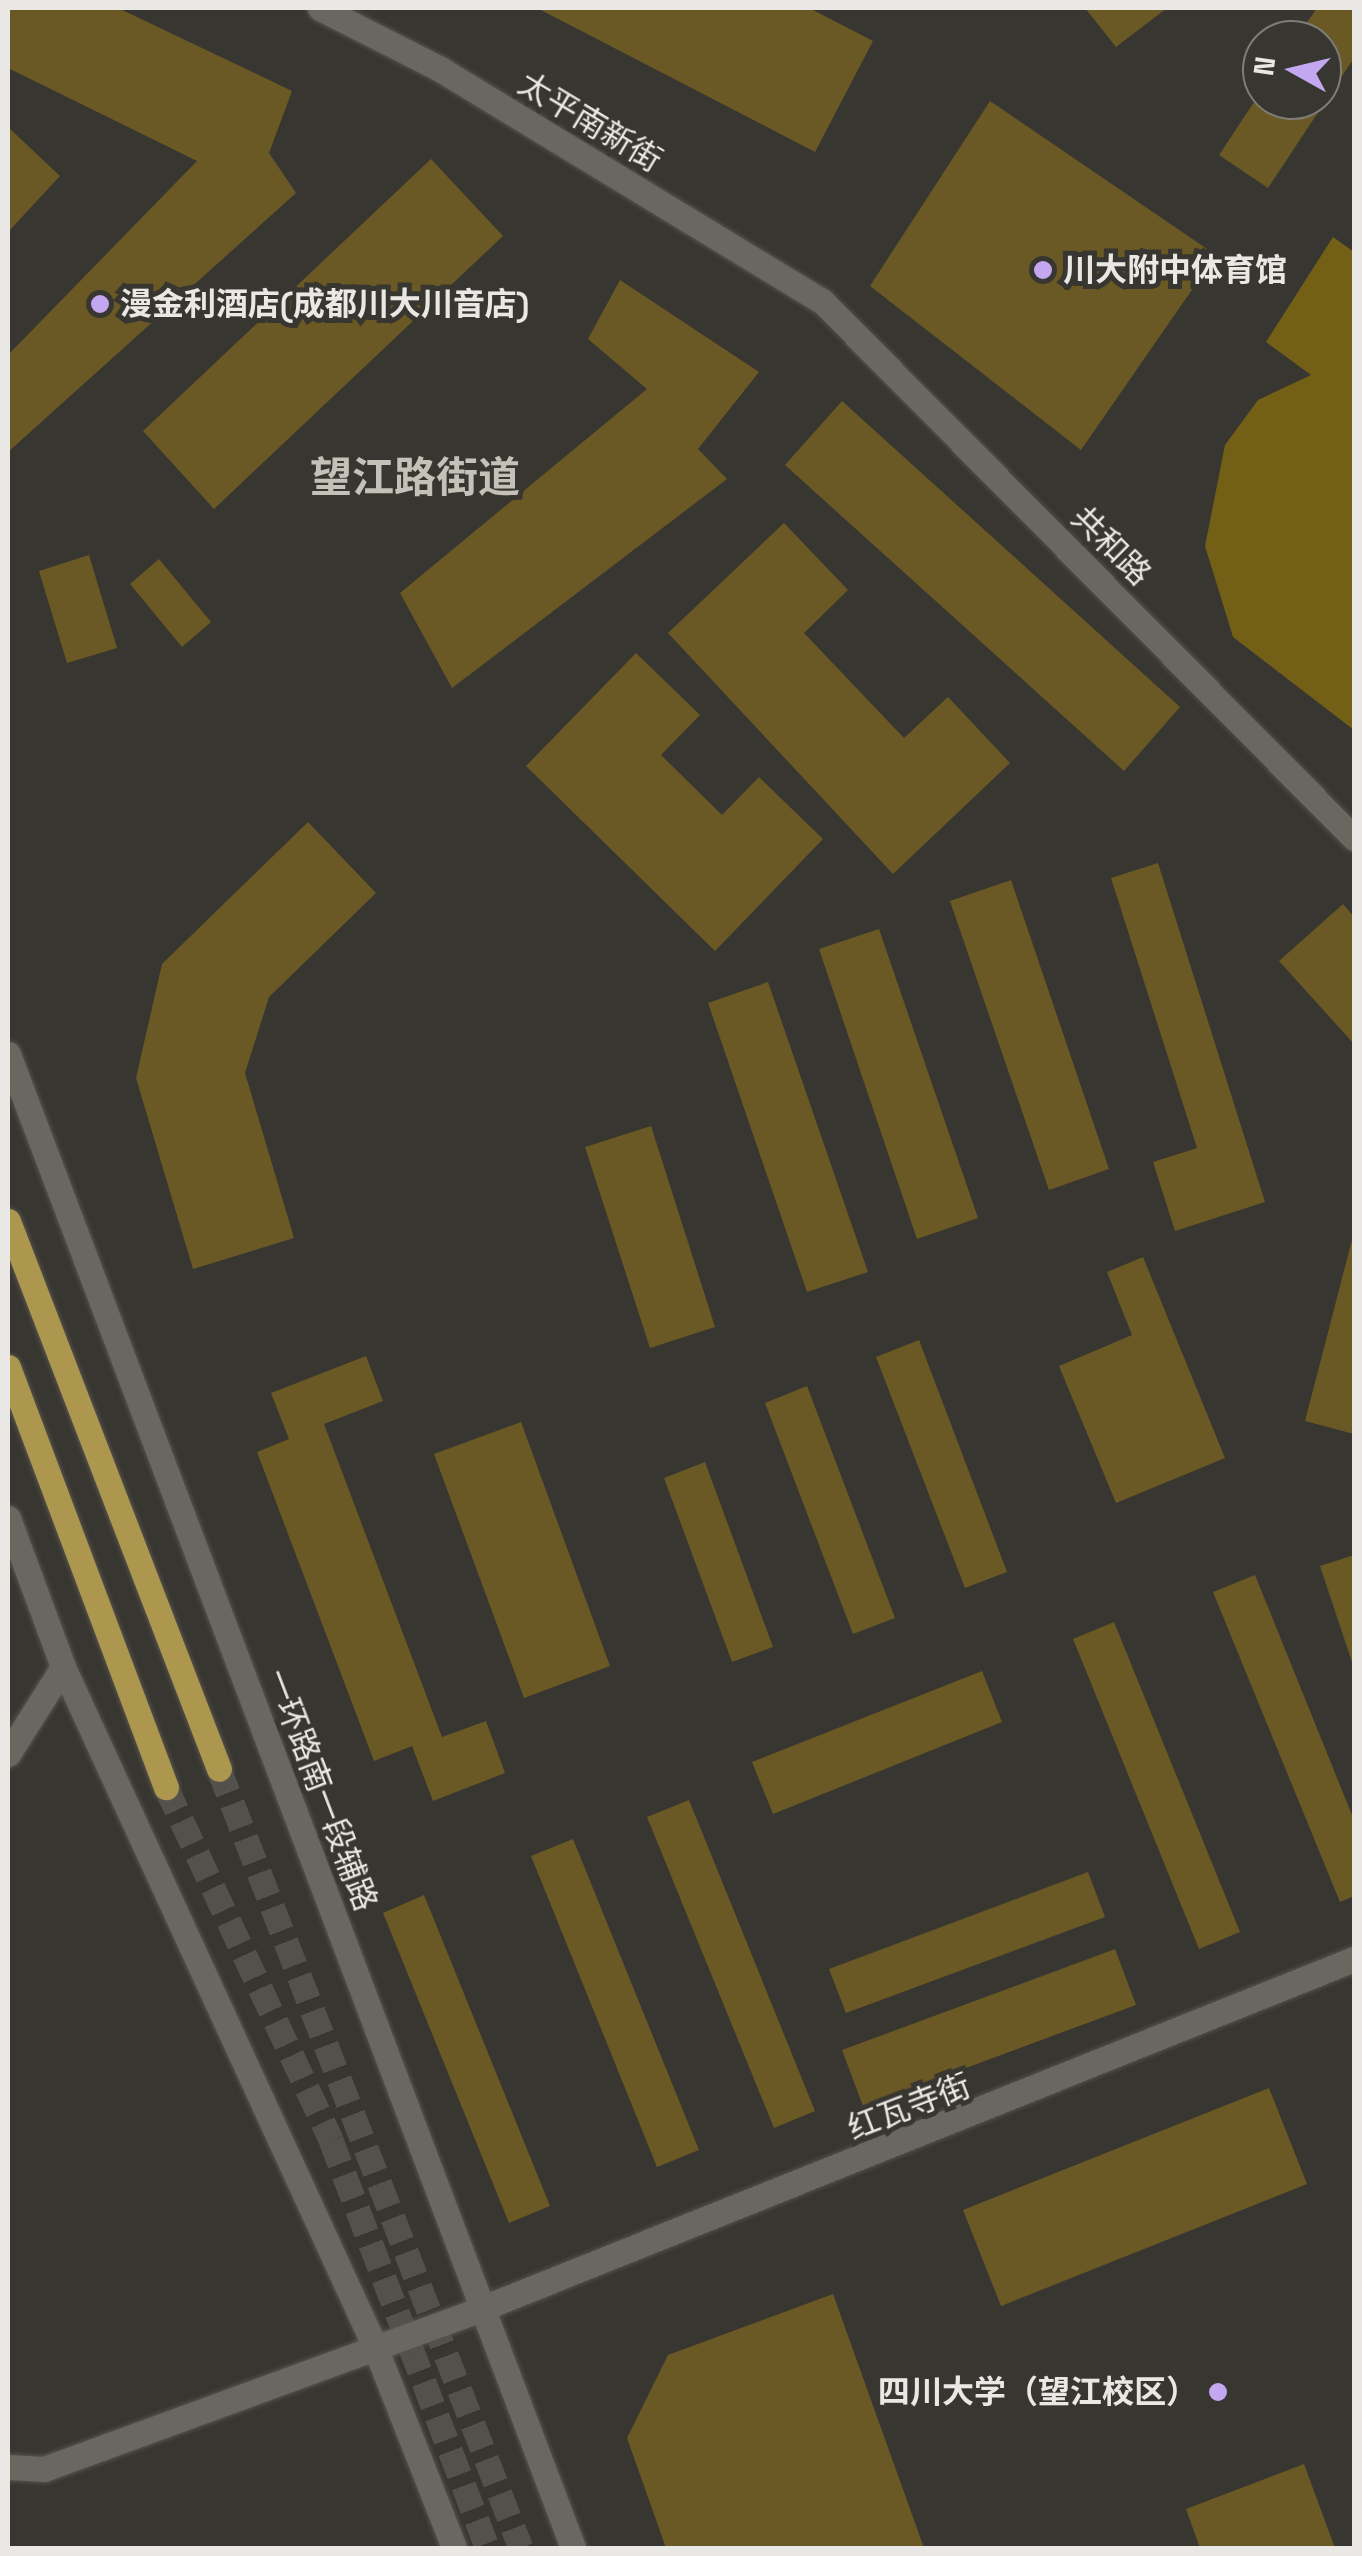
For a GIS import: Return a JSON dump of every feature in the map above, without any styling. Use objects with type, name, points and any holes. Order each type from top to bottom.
[{"type":"main road","points":[[8,1221],[219,1770]]},
{"type":"main road","points":[[8,1367],[166,1787]]},
{"type":"street","name":"太平南新街","points":[[320,8],[440,68],[822,301]]},
{"type":"street","name":"共和路","points":[[822,301],[1354,838]]},
{"type":"street","name":"一环路南一段辅路","points":[[8,1054],[573,2548]]},
{"type":"street","points":[[8,1518],[63,1667],[376,2347],[454,2548]]},
{"type":"street","points":[[8,1754],[63,1667]]},
{"type":"street","name":"红瓦寺街","points":[[8,2467],[44,2469],[483,2308],[1354,1959]]},
{"type":"shaded area","points":[[1333,237],[1354,252],[1354,730],[1233,637],[1205,546],[1225,445],[1258,400],[1311,375],[1266,342]]},
{"type":"building","points":[[8,8],[118,8],[292,91],[269,153],[296,193],[8,452],[8,355],[197,161],[8,68]]},
{"type":"building","points":[[537,8],[809,8],[873,41],[815,152]]},
{"type":"building","points":[[1085,8],[1167,8],[1116,47]]},
{"type":"building","points":[[1317,8],[1354,8],[1354,58],[1342,76],[1342,20],[1309,20]]},
{"type":"building","name":"川大附中体育馆","points":[[990,101],[1216,255],[1081,450],[870,286]]},
{"type":"building","points":[[1242,120],[1313,120],[1268,188],[1219,155]]},
{"type":"building","points":[[8,127],[60,176],[8,232]]},
{"type":"building","points":[[431,159],[503,236],[214,509],[143,431]]},
{"type":"building","points":[[620,280],[759,372],[698,449],[727,479],[452,688],[400,593],[647,389],[588,339]]},
{"type":"building","points":[[842,401],[1180,707],[1124,771],[785,465]]},
{"type":"building","points":[[784,523],[848,590],[804,633],[904,738],[948,697],[1010,763],[893,874],[668,633]]},
{"type":"building","points":[[89,555],[117,648],[67,663],[39,571]]},
{"type":"building","points":[[159,559],[211,622],[182,647],[130,584]]},
{"type":"building","points":[[636,653],[700,715],[661,755],[722,815],[759,777],[823,839],[715,951],[526,766]]},
{"type":"building","points":[[308,822],[376,893],[269,997],[245,1073],[294,1238],[193,1269],[136,1078],[162,964]]},
{"type":"building","points":[[1158,863],[1265,1202],[1175,1231],[1153,1162],[1197,1148],[1111,878]]},
{"type":"building","points":[[1011,880],[1109,1169],[1049,1190],[950,901]]},
{"type":"building","points":[[1343,904],[1354,917],[1354,1044],[1279,961]]},
{"type":"building","points":[[879,929],[978,1218],[917,1239],[819,949]]},
{"type":"building","points":[[768,982],[868,1272],[807,1292],[708,1003]]},
{"type":"building","points":[[651,1126],[715,1327],[650,1348],[585,1147]]},
{"type":"building","points":[[1354,1236],[1354,1434],[1305,1421]]},
{"type":"building","points":[[1143,1257],[1225,1458],[1116,1503],[1059,1366],[1132,1335],[1107,1272]]},
{"type":"building","points":[[919,1340],[1007,1572],[965,1588],[876,1357]]},
{"type":"building","points":[[366,1356],[383,1401],[324,1424],[442,1737],[486,1721],[505,1773],[433,1801],[412,1746],[374,1761],[257,1452],[289,1439],[271,1393]]},
{"type":"building","points":[[807,1386],[895,1618],[853,1634],[765,1403]]},
{"type":"building","points":[[521,1422],[610,1666],[524,1698],[434,1454]]},
{"type":"building","points":[[705,1462],[773,1647],[732,1662],[664,1478]]},
{"type":"building","points":[[1354,1555],[1354,1668],[1320,1566]]},
{"type":"building","points":[[1255,1575],[1354,1820],[1354,1896],[1340,1902],[1213,1592]]},
{"type":"building","points":[[1114,1622],[1240,1932],[1199,1949],[1073,1639]]},
{"type":"building","points":[[982,1671],[1002,1722],[773,1814],[752,1762]]},
{"type":"building","points":[[689,1800],[815,2111],[774,2128],[647,1817]]},
{"type":"building","points":[[573,1839],[699,2150],[657,2167],[531,1856]]},
{"type":"building","points":[[1088,1872],[1105,1917],[846,2013],[829,1969]]},
{"type":"building","points":[[424,1895],[550,2206],[509,2223],[383,1913]]},
{"type":"building","points":[[1115,1949],[1136,2005],[863,2106],[842,2050]]},
{"type":"building","points":[[1269,2088],[1307,2184],[1001,2306],[963,2210]]},
{"type":"building","points":[[833,2294],[924,2548],[666,2548],[627,2438],[668,2355]]},
{"type":"building","points":[[1304,2464],[1335,2548],[1200,2548],[1186,2509]]},
{"type":"tunnel","points":[[219,1769],[521,2548]]},
{"type":"tunnel","points":[[166,1787],[331,2140],[488,2548]]},
{"type":"place","name":"川大附中体育馆","points":[[1043,270]]},
{"type":"place","name":"漫金利酒店(成都川大川音店)","points":[[100,304]]},
{"type":"place","name":"四川大学（望江校区）","points":[[1218,2392]]},
{"type":"district","name":"望江路街道","points":[[415,478]]}]
